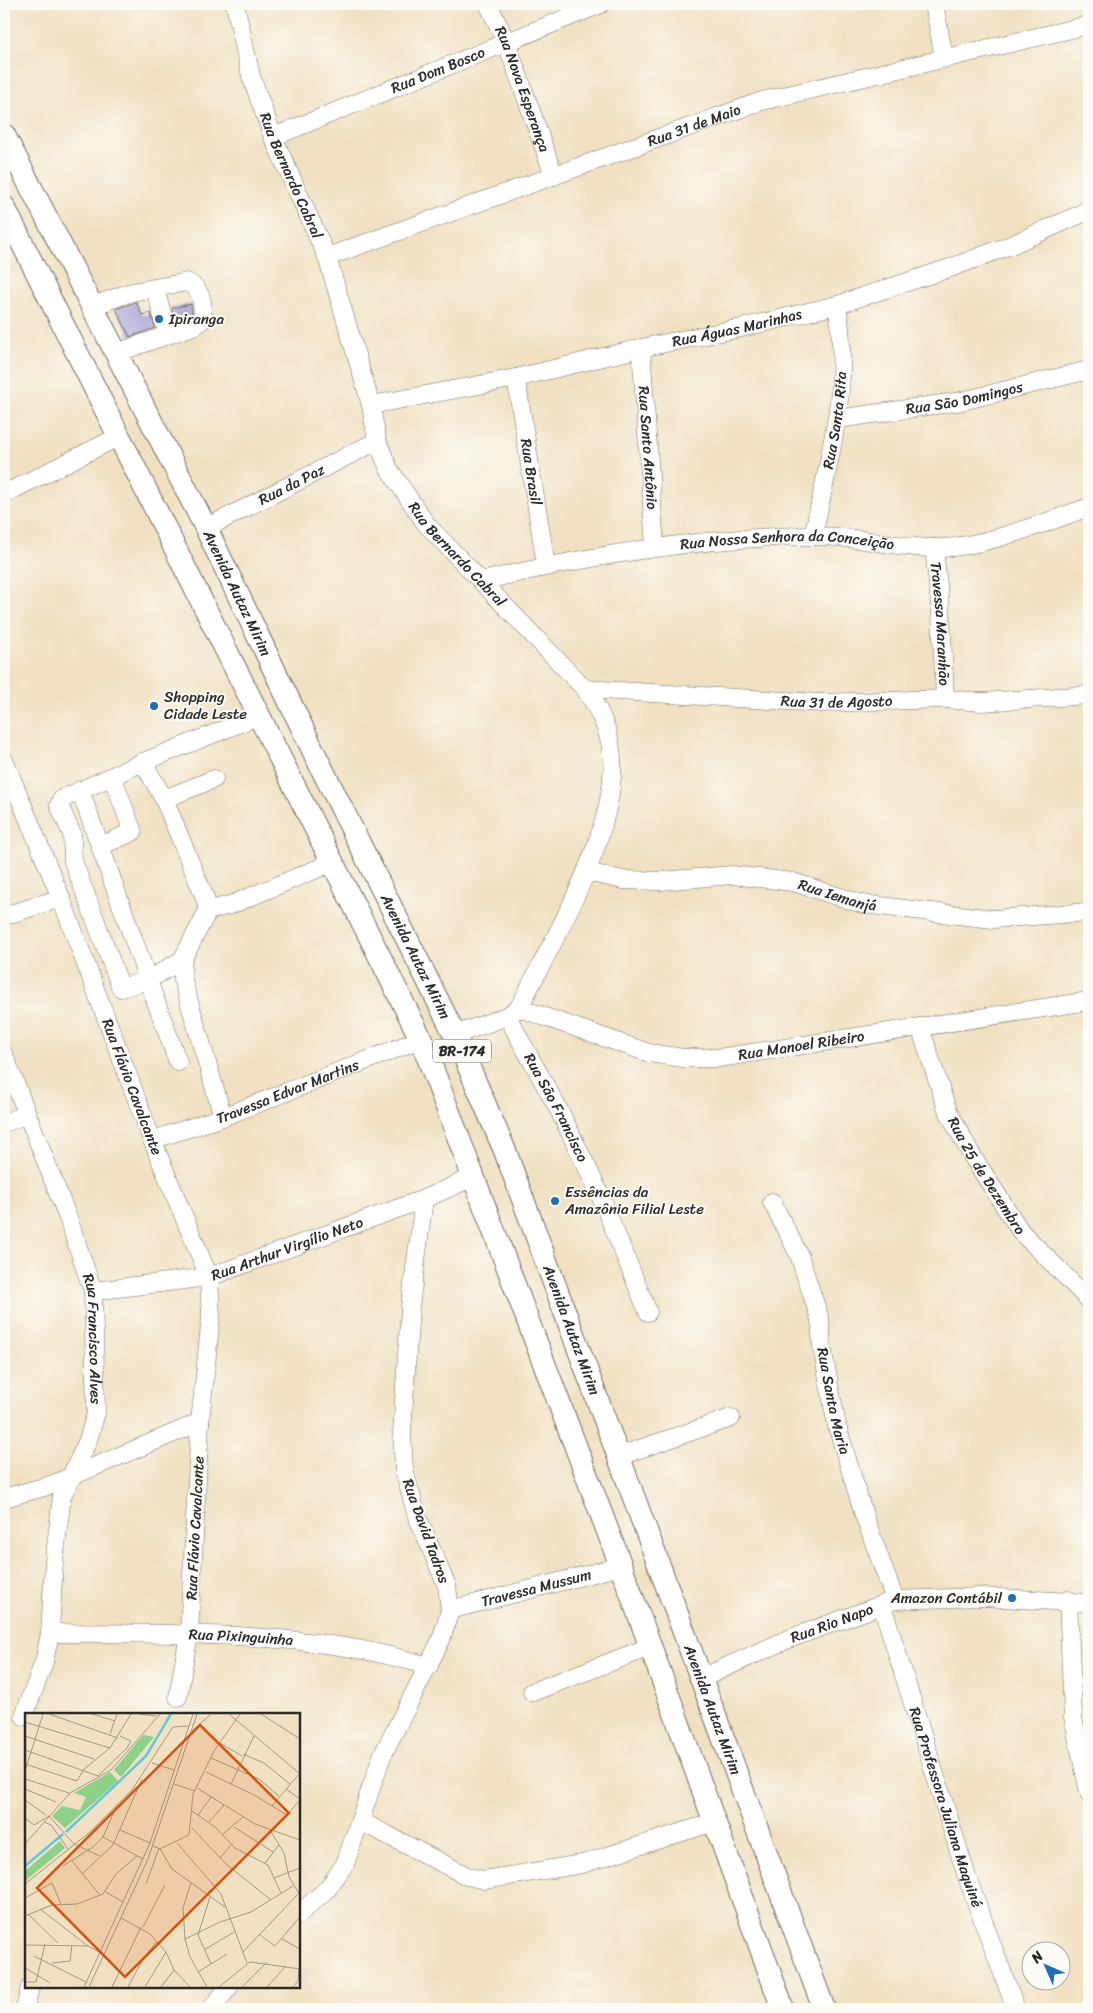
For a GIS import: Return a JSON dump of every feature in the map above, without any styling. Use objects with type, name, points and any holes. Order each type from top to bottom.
[{"type":"main road","name":"Avenida Autaz Mirim","points":[[4,135],[206,528],[318,761],[455,1036],[505,1151],[702,1678],[823,2009]]},
{"type":"main road","name":"BR-174","points":[[4,207],[421,1039],[621,1566],[783,2009]]},
{"type":"street","name":"Rua Bernardo Cabral","points":[[235,4],[251,76],[272,137],[327,257],[371,405],[377,441],[389,470],[404,495],[426,524],[585,689],[597,706],[611,745],[613,773],[602,831],[587,872],[513,1012]]},
{"type":"street","name":"Rua Nova Esperança","points":[[488,4],[506,41],[554,176]]},
{"type":"street","name":"Rua Dom Bosco","points":[[272,137],[506,41],[602,4]]},
{"type":"street","points":[[934,4],[944,58]]},
{"type":"street","name":"Rua 31 de Maio","points":[[327,257],[762,101],[944,58],[1071,31],[1089,25]]},
{"type":"street","name":"Rua Águas Marinhas","points":[[371,405],[516,378],[641,348],[741,328],[837,305],[950,268],[1011,245],[1086,213]]},
{"type":"street","points":[[92,306],[132,292],[187,282],[200,292],[203,312],[202,320],[196,325],[116,353]]},
{"type":"street","points":[[155,289],[168,334]]},
{"type":"street","name":"Rua Santa Rita","points":[[813,536],[838,420],[842,350],[837,305]]},
{"type":"street","name":"Rua Santo Antônio","points":[[641,348],[655,547]]},
{"type":"street","name":"Rua São Domingos","points":[[838,420],[962,400],[1089,370]]},
{"type":"street","name":"Rua Brasil","points":[[516,378],[546,565]]},
{"type":"street","points":[[4,494],[118,437]]},
{"type":"street","name":"Rua da Paz","points":[[206,528],[377,441]]},
{"type":"street","name":"Rua Nossa Senhora da Conceição","points":[[482,581],[546,565],[655,547],[813,536],[934,548],[972,544],[1036,526],[1089,507]]},
{"type":"street","name":"Travessa Maranhão","points":[[934,548],[942,614],[945,699]]},
{"type":"street","name":"Rua 31 de Agosto","points":[[585,689],[821,703],[945,699],[992,702],[1089,695]]},
{"type":"street","points":[[182,960],[148,980],[121,988],[73,861],[72,834],[59,805],[62,798],[143,762],[258,716]]},
{"type":"street","name":"Rua Flávio Cavalcante","points":[[4,760],[61,898],[152,1140],[209,1276],[211,1316],[200,1422],[189,1634],[178,1697]]},
{"type":"street","points":[[143,762],[164,799],[205,898],[208,911],[182,960],[183,981],[223,1117]]},
{"type":"street","points":[[100,846],[133,832],[112,776]]},
{"type":"street","points":[[164,799],[214,779]]},
{"type":"street","points":[[80,790],[178,1062]]},
{"type":"street","points":[[208,911],[234,904],[332,863]]},
{"type":"street","name":"Rua Iemanjá","points":[[587,872],[623,880],[661,881],[741,876],[793,882],[862,904],[993,919],[1089,912]]},
{"type":"street","points":[[4,916],[61,898]]},
{"type":"street","name":"Rua Manoel Ribeiro","points":[[513,1012],[649,1053],[683,1058],[719,1058],[1089,1001]]},
{"type":"street","points":[[455,1036],[513,1012]]},
{"type":"street","name":"Rua São Francisco","points":[[513,1012],[598,1190],[648,1312]]},
{"type":"street","name":"Rua 25 de Dezembro","points":[[920,1028],[947,1109],[971,1154],[1021,1232],[1089,1300]]},
{"type":"street","name":"Travessa Edvar Martins","points":[[152,1140],[223,1117],[421,1039]]},
{"type":"street","name":"Rua Francisco Alves","points":[[4,1055],[78,1244],[93,1291],[96,1413],[88,1440],[69,1477],[62,1496],[58,1524],[50,1633],[44,1662],[25,1713]]},
{"type":"street","points":[[4,1123],[27,1114]]},
{"type":"street","name":"Rua Arthur Virgílio Neto","points":[[93,1291],[209,1276],[424,1199],[473,1177]]},
{"type":"street","name":"Rua David Tadros","points":[[300,1913],[328,1888],[345,1864],[382,1756],[398,1721],[429,1666],[441,1640],[450,1610],[447,1586],[418,1516],[404,1470],[402,1432],[410,1307],[424,1199]]},
{"type":"street","name":"Rua Santa Maria","points":[[772,1202],[799,1254],[820,1319],[822,1347],[837,1426],[889,1602]]},
{"type":"street","points":[[619,1456],[731,1418]]},
{"type":"street","points":[[4,1498],[50,1485],[200,1422]]},
{"type":"street","name":"Travessa Mussum","points":[[450,1610],[621,1566]]},
{"type":"street","name":"Rua Rio Napo","points":[[702,1678],[786,1640],[889,1602],[982,1597],[1068,1600],[1089,1603]]},
{"type":"street","points":[[1068,1600],[1073,1717],[1089,1793]]},
{"type":"street","name":"Rua Professora Juliana Maquiné","points":[[889,1602],[968,1880],[1016,2009]]},
{"type":"street","name":"Rua Pixinguinha","points":[[50,1633],[189,1634],[316,1643],[374,1652],[429,1666]]},
{"type":"street","points":[[532,1692],[650,1647]]},
{"type":"street","points":[[360,1822],[467,1876],[484,1880],[582,1864],[714,1822]]},
{"type":"street","points":[[25,2009],[30,1988]]},
{"type":"street","points":[[211,2009],[228,1988]]},
{"type":"building","points":[[136,302],[142,315],[151,313],[155,328],[130,337],[116,309]]},
{"type":"building","points":[[191,304],[192,315],[175,321],[172,308]]},
{"type":"place","name":"Ipiranga","points":[[159,319]]},
{"type":"place","name":"Shopping Cidade Leste","points":[[154,706]]},
{"type":"place","name":"Essências da Amazônia Filial Leste","points":[[555,1201]]},
{"type":"place","name":"Amazon Contábil","points":[[1012,1598]]}]
